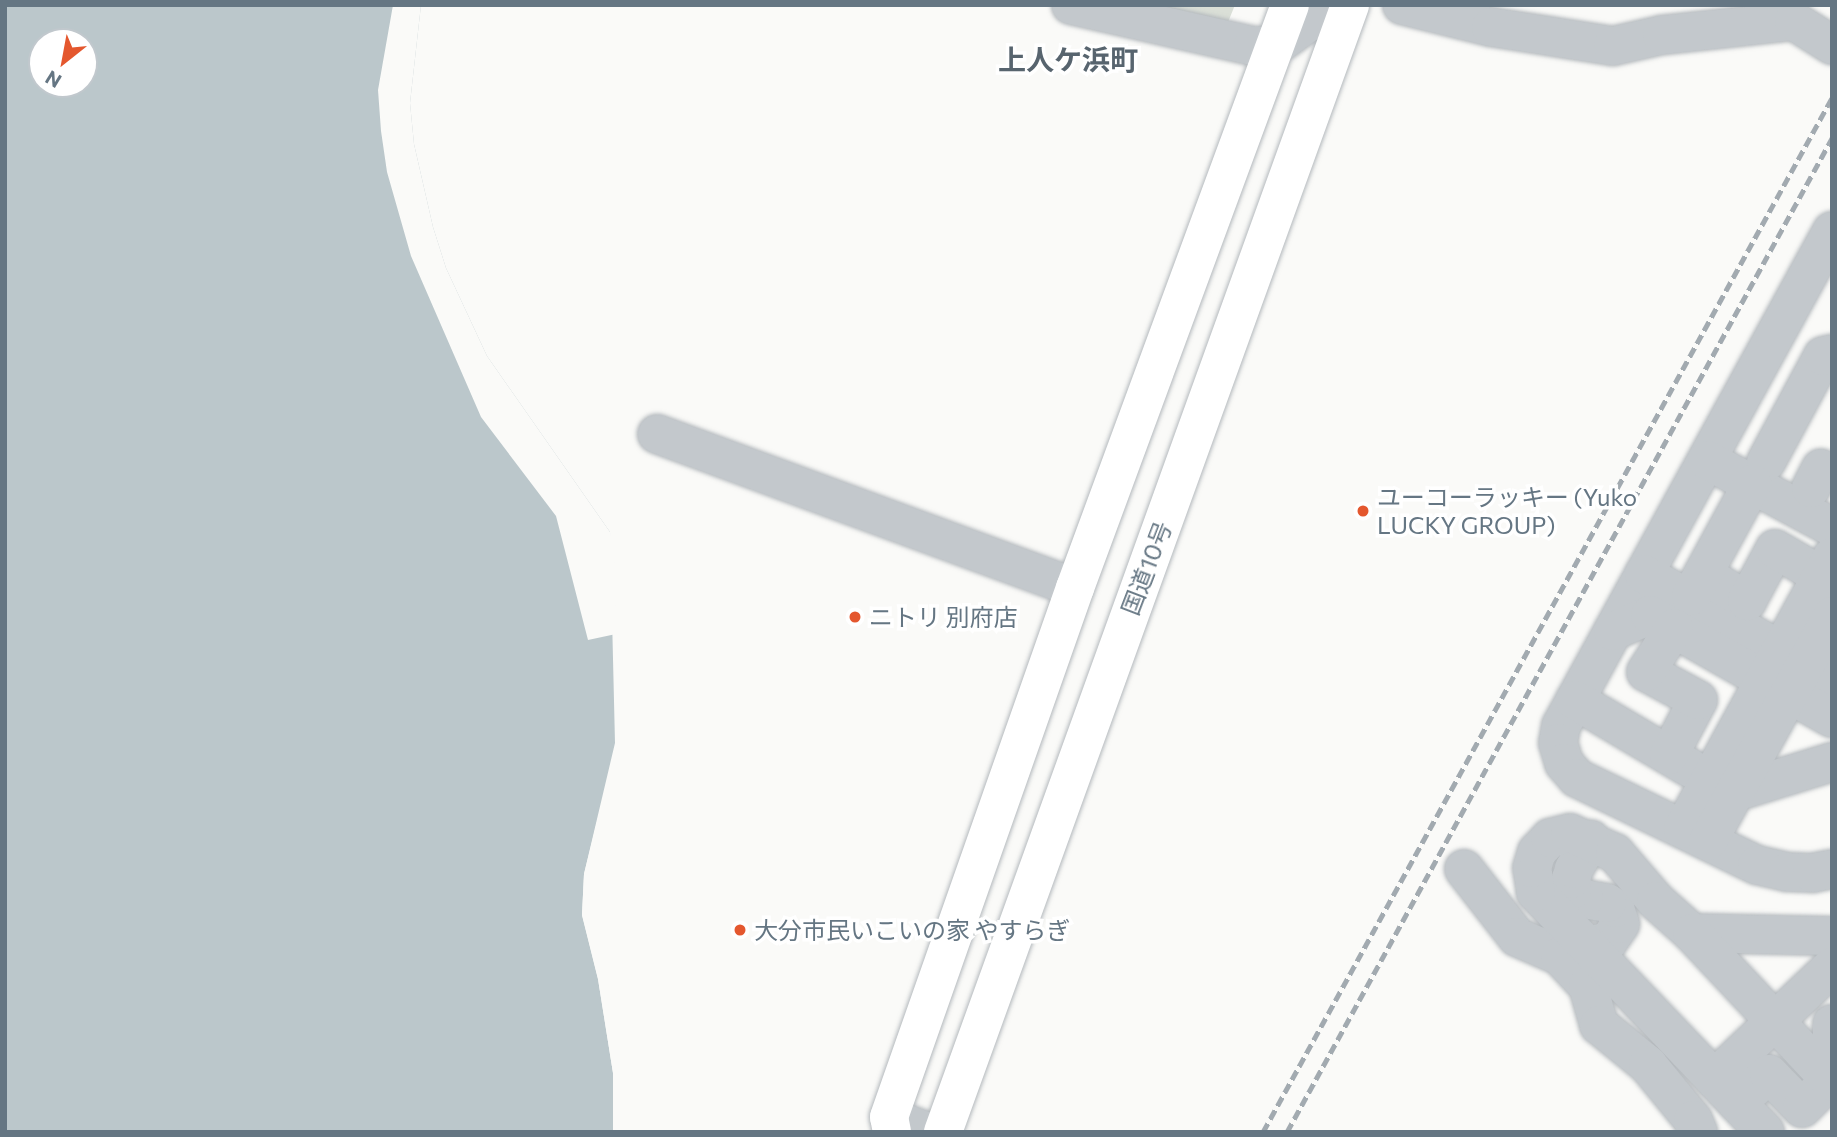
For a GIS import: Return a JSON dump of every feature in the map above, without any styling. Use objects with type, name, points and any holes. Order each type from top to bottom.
[{"type":"highway","points":[[891,1124],[1075,588],[1290,5]]},
{"type":"highway","name":"国道10号","points":[[943,1132],[1350,5]]},
{"type":"street","points":[[1071,5],[1253,46],[1276,46],[1332,5]]},
{"type":"street","points":[[1402,5],[1491,27],[1613,46],[1790,13],[1832,45]]},
{"type":"street","points":[[1826,256],[1784,318],[1575,700],[1562,726],[1558,743],[1564,763],[1577,778],[1757,864],[1787,872],[1812,873],[1832,869]]},
{"type":"street","points":[[1784,318],[1832,345]]},
{"type":"street","points":[[1669,755],[1698,701],[1646,672],[1679,604],[1759,473],[1823,356],[1832,354]]},
{"type":"street","points":[[657,434],[1075,588]]},
{"type":"street","points":[[1713,448],[1759,473],[1832,527]]},
{"type":"street","points":[[1759,473],[1821,486]]},
{"type":"street","points":[[1613,631],[1679,604],[1747,601],[1775,549],[1827,566],[1794,673]]},
{"type":"street","points":[[1644,574],[1679,604],[1794,673],[1832,718]]},
{"type":"street","points":[[1696,835],[1723,786],[1832,616]]},
{"type":"street","points":[[1575,700],[1723,786],[1832,762]]},
{"type":"street","points":[[1726,1091],[1769,1074],[1802,1108],[1831,1081],[1692,933],[1656,901],[1615,853],[1591,840],[1574,869],[1572,890],[1584,900],[1607,903],[1615,908],[1620,924],[1608,942],[1588,945],[1617,977],[1765,1132]]},
{"type":"street","points":[[1464,869],[1517,937],[1560,956],[1588,986],[1599,1025],[1648,1065],[1693,1120],[1698,1132]]},
{"type":"street","points":[[1617,977],[1656,901]]},
{"type":"street","points":[[1692,933],[1832,936]]},
{"type":"street","points":[[1726,1091],[1776,1021],[1824,988]]},
{"type":"street","points":[[1832,1024],[1832,1038]]},
{"type":"street","points":[[891,1124],[928,1132]]},
{"type":"shaded area","points":[[5,5],[421,5],[410,103],[414,144],[433,227],[446,268],[487,356],[610,532],[615,743],[584,874],[582,915],[598,979],[613,1073],[613,1132],[5,1132]]},
{"type":"shaded area","points":[[1126,5],[1235,5],[1226,27]]},
{"type":"pier","points":[[393,5],[421,5],[410,103],[414,144],[433,227],[446,268],[487,356],[610,532],[614,548],[616,634],[588,640],[556,516],[481,417],[411,256],[387,172],[378,90]]},
{"type":"pier","points":[[613,757],[616,759],[587,875],[586,914],[601,979],[616,1072],[617,1132],[613,1132],[613,1073],[598,979],[582,915],[584,874]]},
{"type":"railway","points":[[1263,1132],[1832,98]]},
{"type":"railway","points":[[1287,1132],[1832,138]]},
{"type":"place","name":"ユーコーラッキー (Yuko LUCKY GROUP)","points":[[1363,511]]},
{"type":"place","name":"ニトリ 別府店","points":[[855,617]]},
{"type":"place","name":"大分市民いこいの家 やすらぎ","points":[[740,930]]},
{"type":"district","name":"上人ケ浜町","points":[[1068,59]]}]
